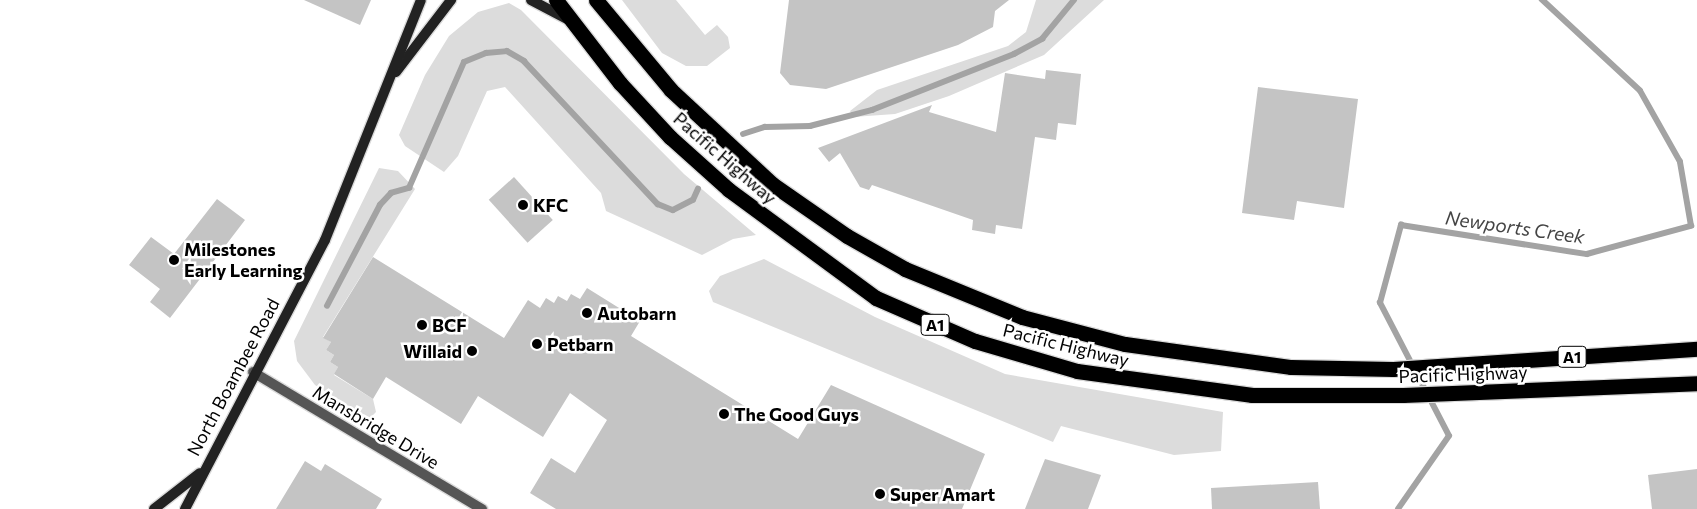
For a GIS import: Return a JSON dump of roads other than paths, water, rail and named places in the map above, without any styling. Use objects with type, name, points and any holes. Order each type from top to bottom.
[{"type":"highway","name":"Pacific Highway","points":[[556,0],[663,130],[729,190],[876,298],[921,320],[1028,358],[1163,386],[1252,395],[1403,395],[1697,383]]},
{"type":"highway","name":"Pacific Highway","points":[[596,0],[671,90],[758,173],[847,236],[905,268],[1022,317],[1116,342],[1216,360],[1393,369],[1446,364],[1697,349]]},
{"type":"street","name":"North Boambee Road","points":[[391,79],[451,0]]},
{"type":"street","points":[[531,0],[574,23]]},
{"type":"street","name":"North Boambee Road","points":[[185,509],[202,470],[253,372],[325,240],[391,79],[418,3]]},
{"type":"street","name":"Mansbridge Drive","points":[[253,372],[482,509]]},
{"type":"street","name":"North Boambee Road","points":[[154,509],[202,470]]},
{"type":"waterway","points":[[743,134],[765,127],[810,126],[872,110],[1014,54],[1042,39],[1074,0]]},
{"type":"waterway","name":"Newports Creek","points":[[1398,509],[1449,436],[1380,303],[1401,225],[1587,254],[1691,226],[1680,162],[1640,91],[1542,0]]},
{"type":"waterway","points":[[327,306],[380,205],[391,193],[409,188],[464,62],[486,53],[507,51],[524,61],[658,204],[673,210],[693,200],[698,189]]},
{"type":"place","name":"KFC","points":[[523,205]]},
{"type":"place","name":"Milestones Early Learning","points":[[174,260]]},
{"type":"place","name":"Autobarn","points":[[587,313]]},
{"type":"place","name":"BCF","points":[[422,325]]},
{"type":"place","name":"Petbarn","points":[[537,344]]},
{"type":"place","name":"Willaid","points":[[472,351]]},
{"type":"place","name":"The Good Guys","points":[[724,414]]},
{"type":"place","name":"Super Amart","points":[[880,494]]}]
